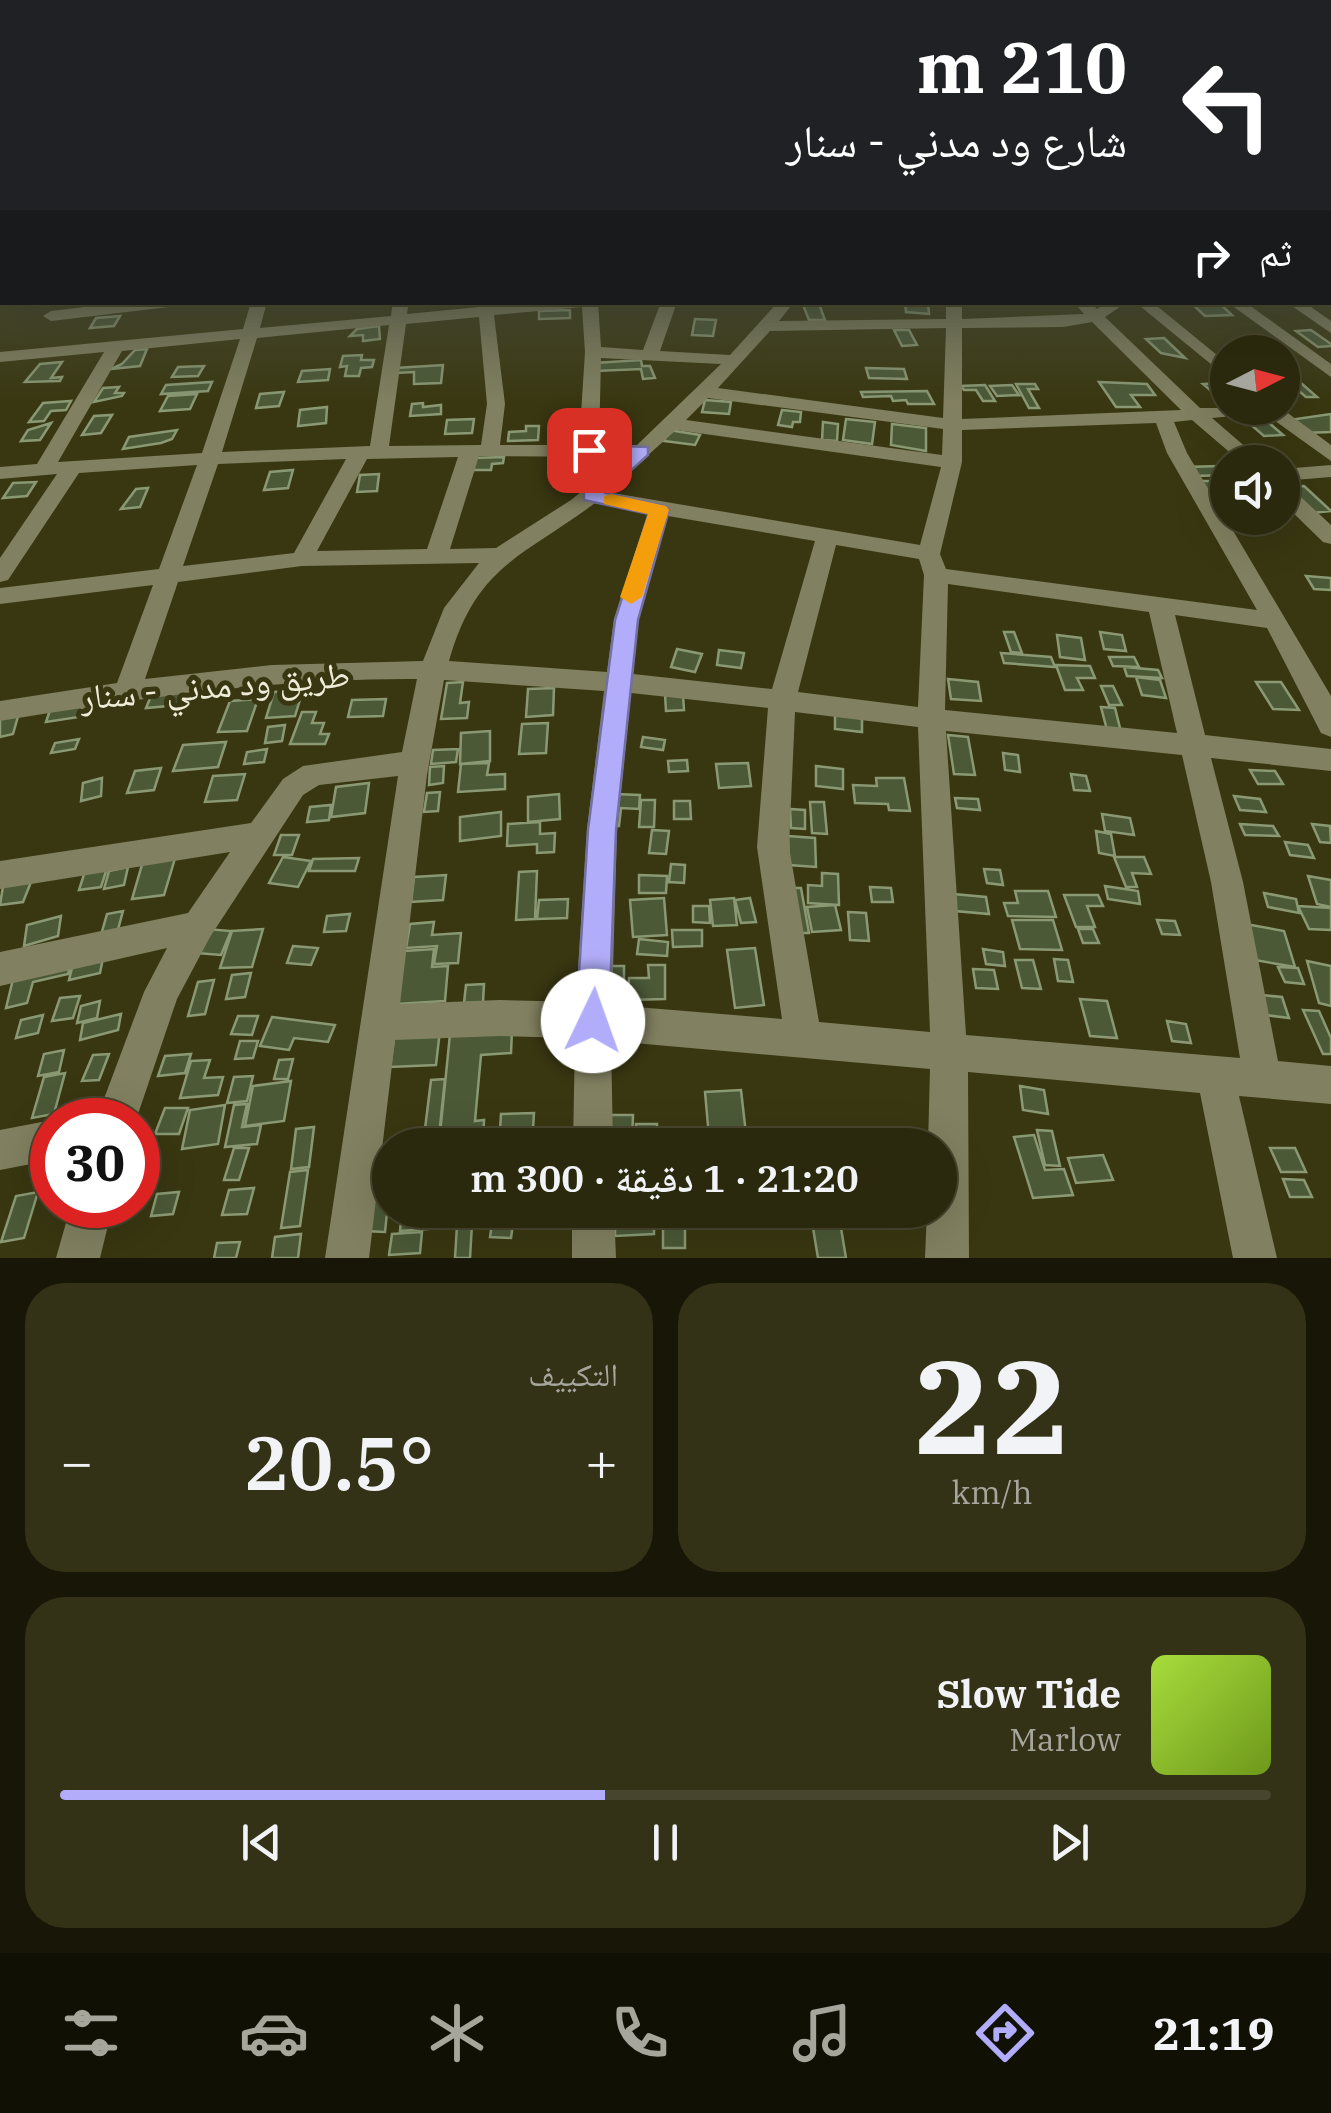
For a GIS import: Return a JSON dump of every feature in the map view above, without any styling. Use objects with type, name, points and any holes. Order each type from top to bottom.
[{"type":"street","points":[[8,356],[57,309],[121,305]]},
{"type":"street","points":[[128,690],[211,456],[257,305]]},
{"type":"street","points":[[8,356],[251,334],[399,311],[528,305]]},
{"type":"street","points":[[589,305],[593,352],[589,450]]},
{"type":"street","points":[[650,355],[668,305]]},
{"type":"street","points":[[347,1258],[432,670],[458,606],[498,555],[591,496],[672,424],[784,305]]},
{"type":"street","points":[[1146,305],[1210,358]]},
{"type":"street","points":[[1238,305],[1331,372]]},
{"type":"street","points":[[1297,305],[1331,328]]},
{"type":"street","points":[[438,554],[496,404],[488,307]]},
{"type":"street","points":[[766,326],[954,314],[1063,322],[1088,310],[1232,445]]},
{"type":"street","points":[[302,559],[370,451],[399,311]]},
{"type":"street","points":[[947,1258],[948,1054],[931,719],[932,565],[952,462],[954,314]]},
{"type":"street","points":[[44,469],[62,431],[116,346]]},
{"type":"street","points":[[593,352],[734,360]]},
{"type":"street","points":[[706,392],[952,425],[1163,418],[1210,413]]},
{"type":"street","points":[[1163,418],[1178,453],[1331,726]]},
{"type":"street","points":[[672,424],[952,462]]},
{"type":"street","points":[[1292,425],[1331,455]]},
{"type":"street","points":[[0,472],[211,456],[481,448],[642,451]]},
{"type":"street","points":[[0,575],[73,466]]},
{"type":"street","points":[[1300,473],[1331,470]]},
{"type":"street","points":[[591,496],[827,538],[932,565],[1160,606],[1275,621]]},
{"type":"street","points":[[1300,507],[1331,537]]},
{"type":"street","points":[[593,1128],[593,1021],[602,830],[632,590],[660,510]]},
{"type":"street","points":[[802,1039],[774,846],[782,700],[827,538]]},
{"type":"street","points":[[0,596],[302,559],[498,555]]},
{"type":"street","points":[[1160,606],[1227,882],[1262,1079]]},
{"type":"street","name":"طريق ود مدني - سنار","points":[[0,711],[128,690],[229,680],[432,670],[621,683],[1331,760]]},
{"type":"street","points":[[124,1098],[162,992],[198,926],[258,834],[301,778],[417,762]]},
{"type":"street","points":[[0,875],[258,834]]},
{"type":"street","points":[[0,970],[198,926]]},
{"type":"street","points":[[379,1023],[499,1018],[593,1021],[1331,1085]]},
{"type":"street","points":[[1215,1073],[1254,1258]]},
{"type":"street","points":[[0,1150],[30,1144]]},
{"type":"street","points":[[78,1258],[86,1228]]},
{"type":"street","points":[[593,1228],[594,1258]]},
{"type":"building","points":[[803,305],[819,305],[825,320],[809,320]]},
{"type":"building","points":[[905,305],[928,305],[929,314],[906,312]]},
{"type":"building","points":[[1193,305],[1221,305],[1232,315],[1205,316]]},
{"type":"building","points":[[570,310],[570,318],[539,319],[539,311]]},
{"type":"building","points":[[120,316],[114,326],[90,328],[96,318]]},
{"type":"building","points":[[695,319],[716,320],[713,336],[692,335]]},
{"type":"building","points":[[379,326],[380,339],[363,341],[363,335],[350,336],[357,329]]},
{"type":"building","points":[[894,330],[909,330],[917,345],[902,346]]},
{"type":"building","points":[[1311,330],[1331,346],[1318,347],[1296,331]]},
{"type":"building","points":[[1164,338],[1185,358],[1161,353],[1146,339]]},
{"type":"building","points":[[147,349],[140,366],[111,369],[135,350]]},
{"type":"building","points":[[362,355],[361,360],[374,360],[372,367],[361,368],[359,376],[345,376],[347,366],[340,367],[343,356]]},
{"type":"building","points":[[641,360],[642,366],[650,366],[655,378],[643,379],[641,369],[596,371],[595,363]]},
{"type":"building","points":[[62,362],[51,378],[62,377],[60,381],[25,382],[40,364]]},
{"type":"building","points":[[443,365],[441,383],[414,384],[414,372],[395,373],[395,368]]},
{"type":"building","points":[[204,366],[198,376],[172,377],[178,367]]},
{"type":"building","points":[[866,368],[904,369],[907,379],[869,378]]},
{"type":"building","points":[[330,369],[328,380],[298,382],[302,371]]},
{"type":"building","points":[[212,382],[208,391],[161,394],[166,385]]},
{"type":"building","points":[[1099,382],[1147,384],[1155,395],[1131,395],[1140,407],[1116,407]]},
{"type":"building","points":[[1099,382],[1147,384],[1155,395],[1131,395],[1140,407],[1116,407]]},
{"type":"building","points":[[1300,383],[1317,397],[1306,397],[1300,392]]},
{"type":"building","points":[[1016,384],[1035,384],[1038,389],[1028,389],[1039,408],[1029,408]]},
{"type":"building","points":[[985,385],[995,401],[983,401],[976,390],[964,390],[961,386]]},
{"type":"building","points":[[1012,385],[1019,395],[997,396],[990,386]]},
{"type":"building","points":[[119,387],[115,393],[124,393],[122,396],[94,402],[103,388]]},
{"type":"building","points":[[927,391],[934,404],[908,404],[906,400],[893,401],[891,396],[863,397],[861,392]]},
{"type":"building","points":[[284,392],[279,406],[256,408],[260,394]]},
{"type":"building","points":[[197,394],[190,409],[160,411],[168,396]]},
{"type":"building","points":[[705,400],[731,402],[729,414],[702,412]]},
{"type":"building","points":[[71,401],[66,410],[51,411],[44,421],[29,422],[43,403]]},
{"type":"building","points":[[423,403],[423,407],[441,405],[441,414],[410,416],[412,404]]},
{"type":"building","points":[[327,407],[326,423],[298,426],[300,410]]},
{"type":"building","points":[[782,410],[801,412],[800,422],[793,422],[792,427],[778,425]]},
{"type":"building","points":[[1331,414],[1331,432],[1303,433],[1294,425],[1300,425],[1300,418]]},
{"type":"building","points":[[112,415],[101,433],[82,435],[94,416]]},
{"type":"building","points":[[474,419],[472,433],[445,434],[447,420]]},
{"type":"building","points":[[846,419],[875,422],[872,444],[843,440]]},
{"type":"building","points":[[823,422],[838,424],[837,441],[822,440]]},
{"type":"building","points":[[51,423],[40,440],[21,441],[28,430]]},
{"type":"building","points":[[892,424],[926,428],[926,451],[891,445]]},
{"type":"building","points":[[1251,425],[1271,425],[1283,435],[1264,436]]},
{"type":"building","points":[[526,426],[539,426],[538,440],[508,441],[509,432],[526,431]]},
{"type":"building","points":[[177,430],[172,439],[161,443],[123,449],[129,437]]},
{"type":"building","points":[[669,430],[700,435],[695,445],[664,441]]},
{"type":"building","points":[[504,457],[503,463],[492,464],[491,470],[469,470],[471,458]]},
{"type":"building","points":[[575,466],[590,472],[578,483],[562,477]]},
{"type":"building","points":[[1210,466],[1210,476],[1195,476],[1187,467]]},
{"type":"building","points":[[1210,466],[1210,476],[1195,476],[1187,467]]},
{"type":"building","points":[[293,470],[288,488],[264,490],[270,472]]},
{"type":"building","points":[[379,474],[377,491],[357,492],[360,475]]},
{"type":"building","points":[[1197,481],[1210,481],[1209,502]]},
{"type":"building","points":[[1197,481],[1210,481],[1209,502]]},
{"type":"building","points":[[36,482],[27,496],[3,498],[13,483]]},
{"type":"building","points":[[1300,486],[1331,511],[1312,513],[1300,501]]},
{"type":"building","points":[[148,488],[140,507],[121,509],[136,489]]},
{"type":"building","points":[[1306,576],[1331,578],[1331,590],[1314,589]]},
{"type":"building","points":[[1004,632],[1014,632],[1022,653],[1011,652]]},
{"type":"building","points":[[1100,632],[1122,635],[1126,651],[1104,649]]},
{"type":"building","points":[[1057,635],[1081,638],[1085,660],[1060,657]]},
{"type":"building","points":[[677,649],[702,654],[695,672],[671,667]]},
{"type":"building","points":[[719,650],[744,653],[741,668],[717,665]]},
{"type":"building","points":[[1001,653],[1051,657],[1055,667],[1004,663]]},
{"type":"building","points":[[1109,657],[1134,657],[1139,667],[1113,666]]},
{"type":"building","points":[[1056,665],[1090,666],[1095,678],[1077,678],[1083,690],[1065,690]]},
{"type":"building","points":[[1124,667],[1158,670],[1162,678],[1127,676]]},
{"type":"building","points":[[1136,677],[1160,680],[1166,698],[1142,695]]},
{"type":"building","points":[[948,679],[978,682],[981,701],[951,699]]},
{"type":"building","points":[[306,680],[295,716],[266,718],[274,692],[289,691],[292,681]]},
{"type":"building","points":[[463,682],[460,703],[469,702],[467,718],[441,719],[447,683]]},
{"type":"building","points":[[1256,682],[1281,682],[1299,710],[1273,709]]},
{"type":"building","points":[[1101,686],[1113,686],[1122,705],[1109,705]]},
{"type":"building","points":[[554,688],[553,715],[526,717],[528,689]]},
{"type":"building","points":[[187,689],[180,705],[146,708],[153,691]]},
{"type":"building","points":[[665,694],[683,694],[684,710],[666,711]]},
{"type":"building","points":[[258,699],[247,731],[218,732],[230,701]]},
{"type":"building","points":[[386,699],[383,716],[348,717],[352,700]]},
{"type":"building","points":[[84,703],[79,717],[46,722],[51,707]]},
{"type":"building","points":[[1101,707],[1115,708],[1121,732],[1107,730]]},
{"type":"building","points":[[302,712],[316,712],[312,723],[324,723],[320,734],[329,734],[325,744],[290,744]]},
{"type":"building","points":[[835,712],[862,715],[862,732],[835,729]]},
{"type":"building","points":[[19,713],[13,734],[0,737],[0,717]]},
{"type":"building","points":[[548,723],[546,753],[519,754],[522,724]]},
{"type":"building","points":[[285,725],[282,741],[265,743],[268,727]]},
{"type":"building","points":[[490,731],[490,761],[460,764],[461,733]]},
{"type":"building","points":[[948,735],[968,737],[975,775],[954,774]]},
{"type":"building","points":[[643,737],[665,740],[663,750],[641,747]]},
{"type":"building","points":[[79,739],[75,749],[51,753],[55,743]]},
{"type":"building","points":[[226,742],[218,767],[173,771],[183,745]]},
{"type":"building","points":[[267,749],[264,762],[244,764],[247,752]]},
{"type":"building","points":[[458,749],[456,762],[431,764],[433,750]]},
{"type":"building","points":[[1003,753],[1018,755],[1020,772],[1005,770]]},
{"type":"building","points":[[687,760],[688,771],[669,772],[668,761]]},
{"type":"building","points":[[489,763],[487,775],[505,774],[505,789],[458,792],[461,764]]},
{"type":"building","points":[[748,763],[751,786],[719,788],[716,764]]},
{"type":"building","points":[[444,766],[443,783],[429,785],[430,767]]},
{"type":"building","points":[[816,766],[843,769],[843,789],[816,786]]},
{"type":"building","points":[[161,768],[154,790],[127,793],[135,771]]},
{"type":"building","points":[[1250,770],[1275,771],[1283,784],[1258,784]]},
{"type":"building","points":[[245,774],[237,800],[205,802],[213,776]]},
{"type":"building","points":[[1071,774],[1086,776],[1090,791],[1074,790]]},
{"type":"building","points":[[102,778],[101,796],[81,801],[83,783]]},
{"type":"building","points":[[876,778],[904,778],[910,811],[889,810],[888,804],[855,803],[853,785],[877,786]]},
{"type":"building","points":[[369,783],[365,813],[331,817],[336,787]]},
{"type":"building","points":[[440,792],[438,811],[424,812],[427,793]]},
{"type":"building","points":[[559,794],[560,819],[528,822],[528,797]]},
{"type":"building","points":[[614,794],[640,795],[639,809],[621,808],[619,826],[611,826]]},
{"type":"building","points":[[1234,796],[1260,799],[1266,812],[1240,810]]},
{"type":"building","points":[[955,798],[978,799],[980,810],[957,808]]},
{"type":"building","points":[[641,800],[655,800],[654,827],[639,827]]},
{"type":"building","points":[[674,801],[690,801],[691,819],[674,819]]},
{"type":"building","points":[[810,802],[824,802],[827,834],[812,833]]},
{"type":"building","points":[[331,805],[329,820],[307,822],[310,807]]},
{"type":"building","points":[[790,809],[805,810],[805,829],[791,828]]},
{"type":"building","points":[[501,812],[501,836],[460,841],[460,817]]},
{"type":"building","points":[[1102,814],[1130,818],[1134,835],[1105,831]]},
{"type":"building","points":[[540,822],[540,834],[555,833],[554,852],[537,853],[537,844],[507,846],[508,824]]},
{"type":"building","points":[[1240,824],[1273,826],[1279,836],[1245,835]]},
{"type":"building","points":[[1312,824],[1330,826],[1331,843],[1320,842]]},
{"type":"building","points":[[652,830],[669,831],[666,854],[649,853]]},
{"type":"building","points":[[1096,831],[1111,834],[1115,856],[1099,853]]},
{"type":"building","points":[[281,835],[299,835],[292,855],[274,855]]},
{"type":"building","points":[[788,836],[815,838],[816,867],[789,865]]},
{"type":"building","points":[[1285,842],[1308,845],[1314,858],[1290,855]]},
{"type":"building","points":[[176,855],[164,895],[132,899],[144,858]]},
{"type":"building","points":[[283,857],[311,861],[298,887],[269,883]]},
{"type":"building","points":[[1114,857],[1144,857],[1151,874],[1132,873],[1137,887],[1126,887]]},
{"type":"building","points":[[359,858],[355,871],[309,871],[313,859]]},
{"type":"building","points":[[671,864],[685,865],[684,883],[669,882]]},
{"type":"building","points":[[108,865],[101,887],[79,890],[86,868]]},
{"type":"building","points":[[128,867],[124,885],[104,889],[109,871]]},
{"type":"building","points":[[984,869],[1000,870],[1003,885],[987,883]]},
{"type":"building","points":[[537,871],[535,919],[516,920],[519,872]]},
{"type":"building","points":[[822,873],[838,874],[839,905],[808,903],[808,885],[822,886]]},
{"type":"building","points":[[446,875],[443,900],[411,902],[414,877]]},
{"type":"building","points":[[639,875],[667,876],[666,893],[639,893]]},
{"type":"building","points":[[1308,876],[1331,880],[1331,907],[1317,904]]},
{"type":"building","points":[[33,877],[23,902],[0,905],[4,880]]},
{"type":"building","points":[[1105,886],[1138,891],[1140,904],[1108,899]]},
{"type":"building","points":[[870,887],[891,888],[893,902],[872,902]]},
{"type":"building","points":[[785,888],[801,888],[809,933],[792,933]]},
{"type":"building","points":[[1015,891],[1048,891],[1056,917],[1008,916],[1004,903],[1018,903]]},
{"type":"building","points":[[1264,893],[1296,899],[1299,913],[1268,907]]},
{"type":"building","points":[[953,894],[986,897],[989,914],[955,911]]},
{"type":"building","points":[[1064,895],[1098,895],[1103,906],[1087,906],[1095,927],[1076,927]]},
{"type":"building","points":[[664,898],[667,935],[633,937],[630,900]]},
{"type":"building","points":[[734,898],[737,925],[713,926],[710,900]]},
{"type":"building","points":[[750,898],[756,922],[741,923],[735,900]]},
{"type":"building","points":[[568,899],[567,918],[537,919],[539,900]]},
{"type":"building","points":[[835,905],[841,930],[812,932],[807,907]]},
{"type":"building","points":[[693,906],[709,906],[710,923],[693,922]]},
{"type":"building","points":[[1298,906],[1331,908],[1331,930],[1309,929]]},
{"type":"building","points":[[123,911],[117,933],[101,935],[107,914]]},
{"type":"building","points":[[848,912],[866,913],[869,941],[850,940]]},
{"type":"building","points":[[350,914],[346,931],[324,932],[327,916]]},
{"type":"building","points":[[61,916],[58,936],[24,946],[27,925]]},
{"type":"building","points":[[1012,920],[1053,920],[1062,950],[1020,949]]},
{"type":"building","points":[[1157,920],[1175,921],[1180,935],[1162,934]]},
{"type":"building","points":[[434,922],[432,935],[461,933],[458,963],[434,964],[437,946],[406,948],[410,924]]},
{"type":"building","points":[[1240,923],[1284,931],[1295,967],[1249,959]]},
{"type":"building","points":[[194,928],[231,931],[221,955],[183,952]]},
{"type":"building","points":[[263,929],[252,967],[220,968],[232,931]]},
{"type":"building","points":[[1078,929],[1093,929],[1099,943],[1083,943]]},
{"type":"building","points":[[672,930],[702,930],[702,946],[673,947]]},
{"type":"building","points":[[639,939],[668,942],[667,956],[637,954]]},
{"type":"building","points":[[293,946],[318,948],[311,965],[287,963]]},
{"type":"building","points":[[755,948],[764,1005],[735,1008],[727,950]]},
{"type":"building","points":[[434,949],[432,967],[448,966],[445,1001],[397,1004],[404,951]]},
{"type":"building","points":[[983,949],[1003,952],[1005,966],[986,964]]},
{"type":"building","points":[[104,953],[100,973],[69,980],[74,960]]},
{"type":"building","points":[[72,958],[68,974],[33,982],[27,1003],[6,1008],[15,971]]},
{"type":"building","points":[[1054,959],[1068,960],[1073,982],[1058,981]]},
{"type":"building","points":[[1015,960],[1033,960],[1041,989],[1022,988]]},
{"type":"building","points":[[1307,961],[1331,966],[1331,1006],[1319,1003]]},
{"type":"building","points":[[648,965],[665,965],[665,999],[628,1000],[629,978],[649,978]]},
{"type":"building","points":[[601,966],[624,966],[624,993],[600,993]]},
{"type":"building","points":[[1278,967],[1298,968],[1304,984],[1285,982]]},
{"type":"building","points":[[973,969],[994,970],[998,989],[976,988]]},
{"type":"building","points":[[251,973],[245,997],[226,999],[232,975]]},
{"type":"building","points":[[214,980],[205,1014],[188,1016],[198,982]]},
{"type":"building","points":[[484,984],[483,1002],[464,1003],[466,985]]},
{"type":"building","points":[[1250,994],[1282,997],[1289,1018],[1257,1014]]},
{"type":"building","points":[[80,996],[73,1018],[52,1021],[60,998]]},
{"type":"building","points":[[1080,999],[1107,1001],[1117,1038],[1090,1036]]},
{"type":"building","points":[[100,1001],[97,1018],[77,1023],[81,1006]]},
{"type":"building","points":[[1303,1010],[1319,1011],[1331,1038],[1331,1054],[1323,1054]]},
{"type":"building","points":[[121,1014],[118,1030],[80,1040],[83,1023]]},
{"type":"building","points":[[43,1015],[38,1033],[16,1038],[21,1020]]},
{"type":"building","points":[[238,1016],[258,1016],[252,1035],[231,1034]]},
{"type":"building","points":[[272,1017],[335,1025],[328,1042],[294,1038],[289,1050],[260,1046]]},
{"type":"building","points":[[1167,1021],[1186,1024],[1191,1043],[1172,1041]]},
{"type":"building","points":[[440,1030],[436,1065],[390,1067],[395,1032]]},
{"type":"building","points":[[512,1030],[511,1053],[481,1055],[475,1121],[484,1120],[484,1128],[441,1128],[450,1034]]},
{"type":"building","points":[[240,1041],[258,1041],[253,1058],[235,1059]]},
{"type":"building","points":[[64,1050],[59,1072],[38,1076],[44,1054]]},
{"type":"building","points":[[109,1054],[99,1080],[82,1081],[93,1055]]},
{"type":"building","points":[[191,1054],[185,1073],[158,1076],[165,1056]]},
{"type":"building","points":[[293,1059],[288,1079],[274,1079],[279,1060]]},
{"type":"building","points":[[210,1060],[204,1078],[223,1077],[218,1095],[180,1098],[191,1061]]},
{"type":"building","points":[[65,1073],[58,1098],[38,1098],[44,1077]]},
{"type":"building","points":[[253,1076],[247,1101],[227,1103],[234,1077]]},
{"type":"building","points":[[445,1079],[440,1128],[425,1128],[431,1080]]},
{"type":"building","points":[[291,1081],[284,1121],[245,1126],[253,1086]]},
{"type":"building","points":[[1020,1086],[1044,1090],[1048,1114],[1023,1110]]},
{"type":"building","points":[[741,1090],[745,1128],[708,1128],[705,1092]]},
{"type":"building","points":[[247,1104],[242,1127],[261,1125],[257,1144],[225,1147],[234,1105]]},
{"type":"building","points":[[225,1105],[218,1144],[182,1149],[190,1110]]},
{"type":"building","points":[[165,1108],[188,1108],[179,1134],[160,1134]]},
{"type":"building","points":[[534,1113],[533,1128],[500,1128],[501,1114]]},
{"type":"building","points":[[609,1115],[633,1115],[632,1128],[608,1128]]},
{"type":"building","points":[[636,1124],[657,1124],[657,1128],[636,1128]]},
{"type":"building","points":[[314,1127],[309,1167],[291,1169],[296,1129]]},
{"type":"building","points":[[1037,1130],[1052,1131],[1060,1166],[1045,1165]]},
{"type":"building","points":[[1034,1135],[1045,1170],[1064,1169],[1073,1195],[1033,1198],[1014,1137]]},
{"type":"building","points":[[234,1148],[249,1148],[239,1180],[224,1180]]},
{"type":"building","points":[[1270,1148],[1295,1148],[1306,1172],[1281,1172]]},
{"type":"building","points":[[1103,1155],[1113,1180],[1076,1183],[1068,1158]]},
{"type":"building","points":[[308,1170],[300,1226],[281,1228],[290,1172]]},
{"type":"building","points":[[1283,1179],[1304,1180],[1312,1197],[1290,1197]]},
{"type":"building","points":[[254,1188],[247,1214],[222,1215],[229,1190]]},
{"type":"building","points":[[179,1192],[173,1214],[160,1215],[160,1194]]},
{"type":"building","points":[[30,1193],[30,1218],[24,1238],[1,1242],[16,1196]]},
{"type":"building","points":[[372,1198],[372,1228],[385,1228],[385,1232],[364,1231]]},
{"type":"building","points":[[400,1228],[442,1228],[400,1231]]},
{"type":"building","points":[[457,1228],[472,1228],[470,1258],[455,1258]]},
{"type":"building","points":[[491,1228],[512,1228],[511,1238],[490,1237]]},
{"type":"building","points":[[615,1228],[654,1228],[654,1234],[615,1236]]},
{"type":"building","points":[[663,1228],[685,1228],[685,1248],[663,1248]]},
{"type":"building","points":[[813,1228],[841,1228],[846,1258],[818,1258]]},
{"type":"building","points":[[422,1232],[420,1253],[389,1255],[392,1234]]},
{"type":"building","points":[[301,1234],[298,1258],[272,1258],[275,1237]]},
{"type":"building","points":[[240,1242],[236,1258],[214,1258],[217,1243]]},
{"type":"slow traffic","points":[[611,500],[660,510],[631,597]]},
{"type":"route","points":[[589,450],[642,451],[591,496],[660,510],[632,590],[626,620],[602,830],[593,1021]]}]
